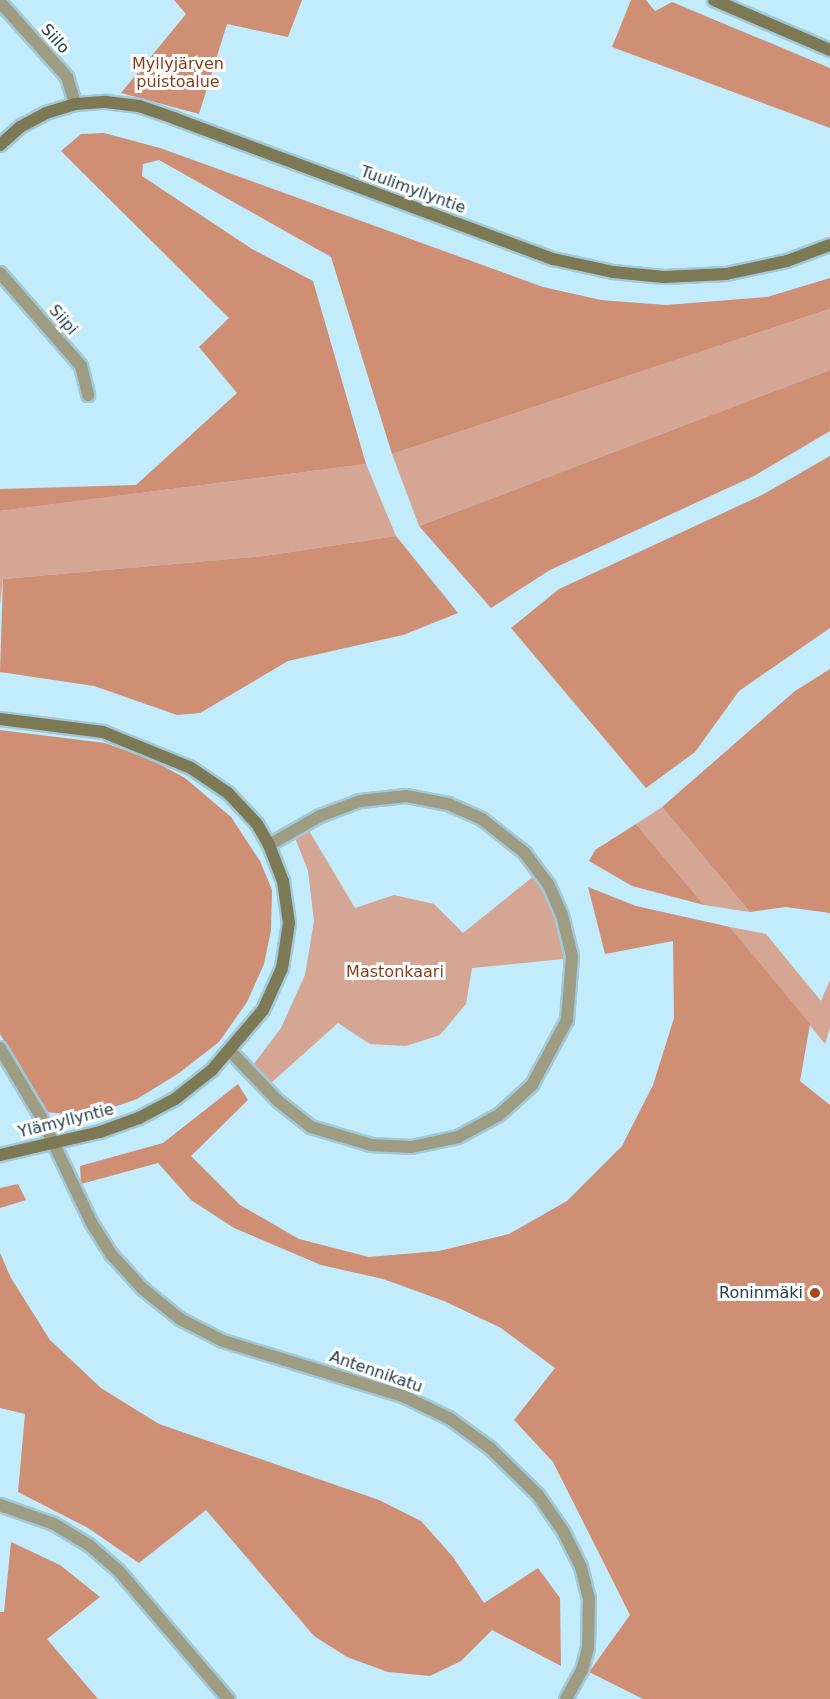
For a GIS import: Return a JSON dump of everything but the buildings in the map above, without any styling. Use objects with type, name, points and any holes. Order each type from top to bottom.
[{"type":"street","points":[[714,0],[830,50]]},
{"type":"street","name":"Siilo","points":[[0,2],[67,77],[75,104]]},
{"type":"street","name":"Tuulimyllyntie","points":[[0,145],[20,127],[75,104],[106,102],[139,106],[553,259],[613,272],[664,277],[726,274],[787,261],[830,245]]},
{"type":"street","name":"Siipi","points":[[0,273],[81,366],[88,395]]},
{"type":"street","name":"Ylämyllyntie","points":[[0,719],[103,732],[150,748],[191,768],[228,793],[257,824],[269,844],[283,881],[289,923],[282,968],[263,1010],[231,1052],[174,1099],[139,1118],[100,1132],[0,1155]]},
{"type":"street","points":[[231,1052],[278,1101],[311,1127],[371,1145],[411,1147],[458,1137],[499,1115],[532,1085],[567,1020],[572,956],[562,915],[548,884],[525,853],[482,819],[448,804],[406,796],[360,801],[320,816],[269,844]]},
{"type":"street","name":"Antennikatu","points":[[0,1048],[53,1142],[91,1222],[111,1254],[143,1289],[180,1318],[223,1341],[412,1400],[449,1418],[490,1448],[524,1480],[563,1531],[581,1567],[589,1599],[588,1647],[566,1699]]},
{"type":"street","points":[[0,1505],[54,1524],[89,1545],[123,1576],[228,1699]]},
{"type":"green space","name":"Myllyjärven puistoalue","points":[[174,0],[302,0],[288,37],[227,24],[199,114],[121,93],[186,14]]},
{"type":"green space","points":[[631,0],[646,0],[655,11],[672,2],[830,68],[830,128],[612,47]]},
{"type":"green space","points":[[104,133],[160,148],[543,287],[601,300],[666,305],[767,297],[830,278],[830,309],[392,454],[331,257],[159,160],[143,164],[142,176],[252,249],[313,281],[366,464],[0,511],[0,489],[136,485],[237,393],[199,347],[229,318],[61,151],[81,134]]},
{"type":"green space","points":[[830,309],[830,370],[419,526],[392,454]]},
{"type":"green space","points":[[830,370],[830,431],[754,476],[550,570],[491,608],[419,526]]},
{"type":"green space","points":[[830,456],[830,628],[739,691],[695,752],[646,788],[511,628],[559,589],[762,495]]},
{"type":"green space","points":[[366,464],[396,536],[264,556],[3,579],[0,605],[0,511]]},
{"type":"green space","points":[[396,536],[458,613],[403,635],[288,661],[200,713],[177,715],[94,686],[0,672],[3,579],[264,556]]},
{"type":"green space","points":[[830,669],[830,913],[786,907],[750,912],[662,807],[795,691]]},
{"type":"green space","points":[[0,730],[105,743],[152,760],[185,778],[231,817],[260,861],[272,890],[271,930],[264,964],[247,1002],[219,1042],[179,1073],[137,1099],[88,1116],[46,1112],[0,1034]]},
{"type":"green space","points":[[662,807],[750,912],[704,905],[636,824]]},
{"type":"green space","points":[[636,824],[704,905],[632,886],[589,861],[595,850]]},
{"type":"green space","name":"Mastonkaari","points":[[308,829],[355,908],[394,895],[434,904],[463,933],[534,876],[553,911],[564,959],[472,968],[466,1004],[440,1035],[406,1046],[370,1044],[338,1023],[271,1083],[253,1065],[281,1028],[305,975],[314,921],[308,871],[295,838]]},
{"type":"green space","points":[[588,887],[636,906],[730,927],[810,1024],[800,1081],[830,1105],[830,1699],[643,1699],[589,1672],[630,1615],[553,1462],[514,1420],[555,1368],[501,1328],[444,1301],[383,1279],[321,1265],[234,1228],[191,1200],[158,1163],[81,1184],[80,1166],[163,1143],[238,1084],[248,1100],[191,1156],[240,1205],[299,1239],[369,1257],[439,1251],[509,1234],[567,1201],[622,1146],[653,1085],[674,1018],[673,941],[605,954]]},
{"type":"green space","points":[[730,927],[766,934],[821,1001],[830,980],[830,1028],[825,1044]]},
{"type":"green space","points":[[18,1184],[26,1200],[0,1208],[0,1188]]},
{"type":"green space","points":[[0,1253],[11,1278],[50,1340],[101,1388],[159,1424],[379,1500],[421,1521],[453,1557],[484,1603],[538,1568],[560,1598],[561,1666],[492,1630],[461,1661],[430,1676],[388,1672],[347,1657],[314,1636],[206,1510],[139,1563],[88,1528],[18,1492],[25,1414],[0,1408]]},
{"type":"green space","points":[[11,1542],[60,1565],[100,1597],[47,1639],[98,1699],[0,1699],[0,1612],[4,1612]]},
{"type":"place","name":"Roninmäki","points":[[815,1293]]}]
